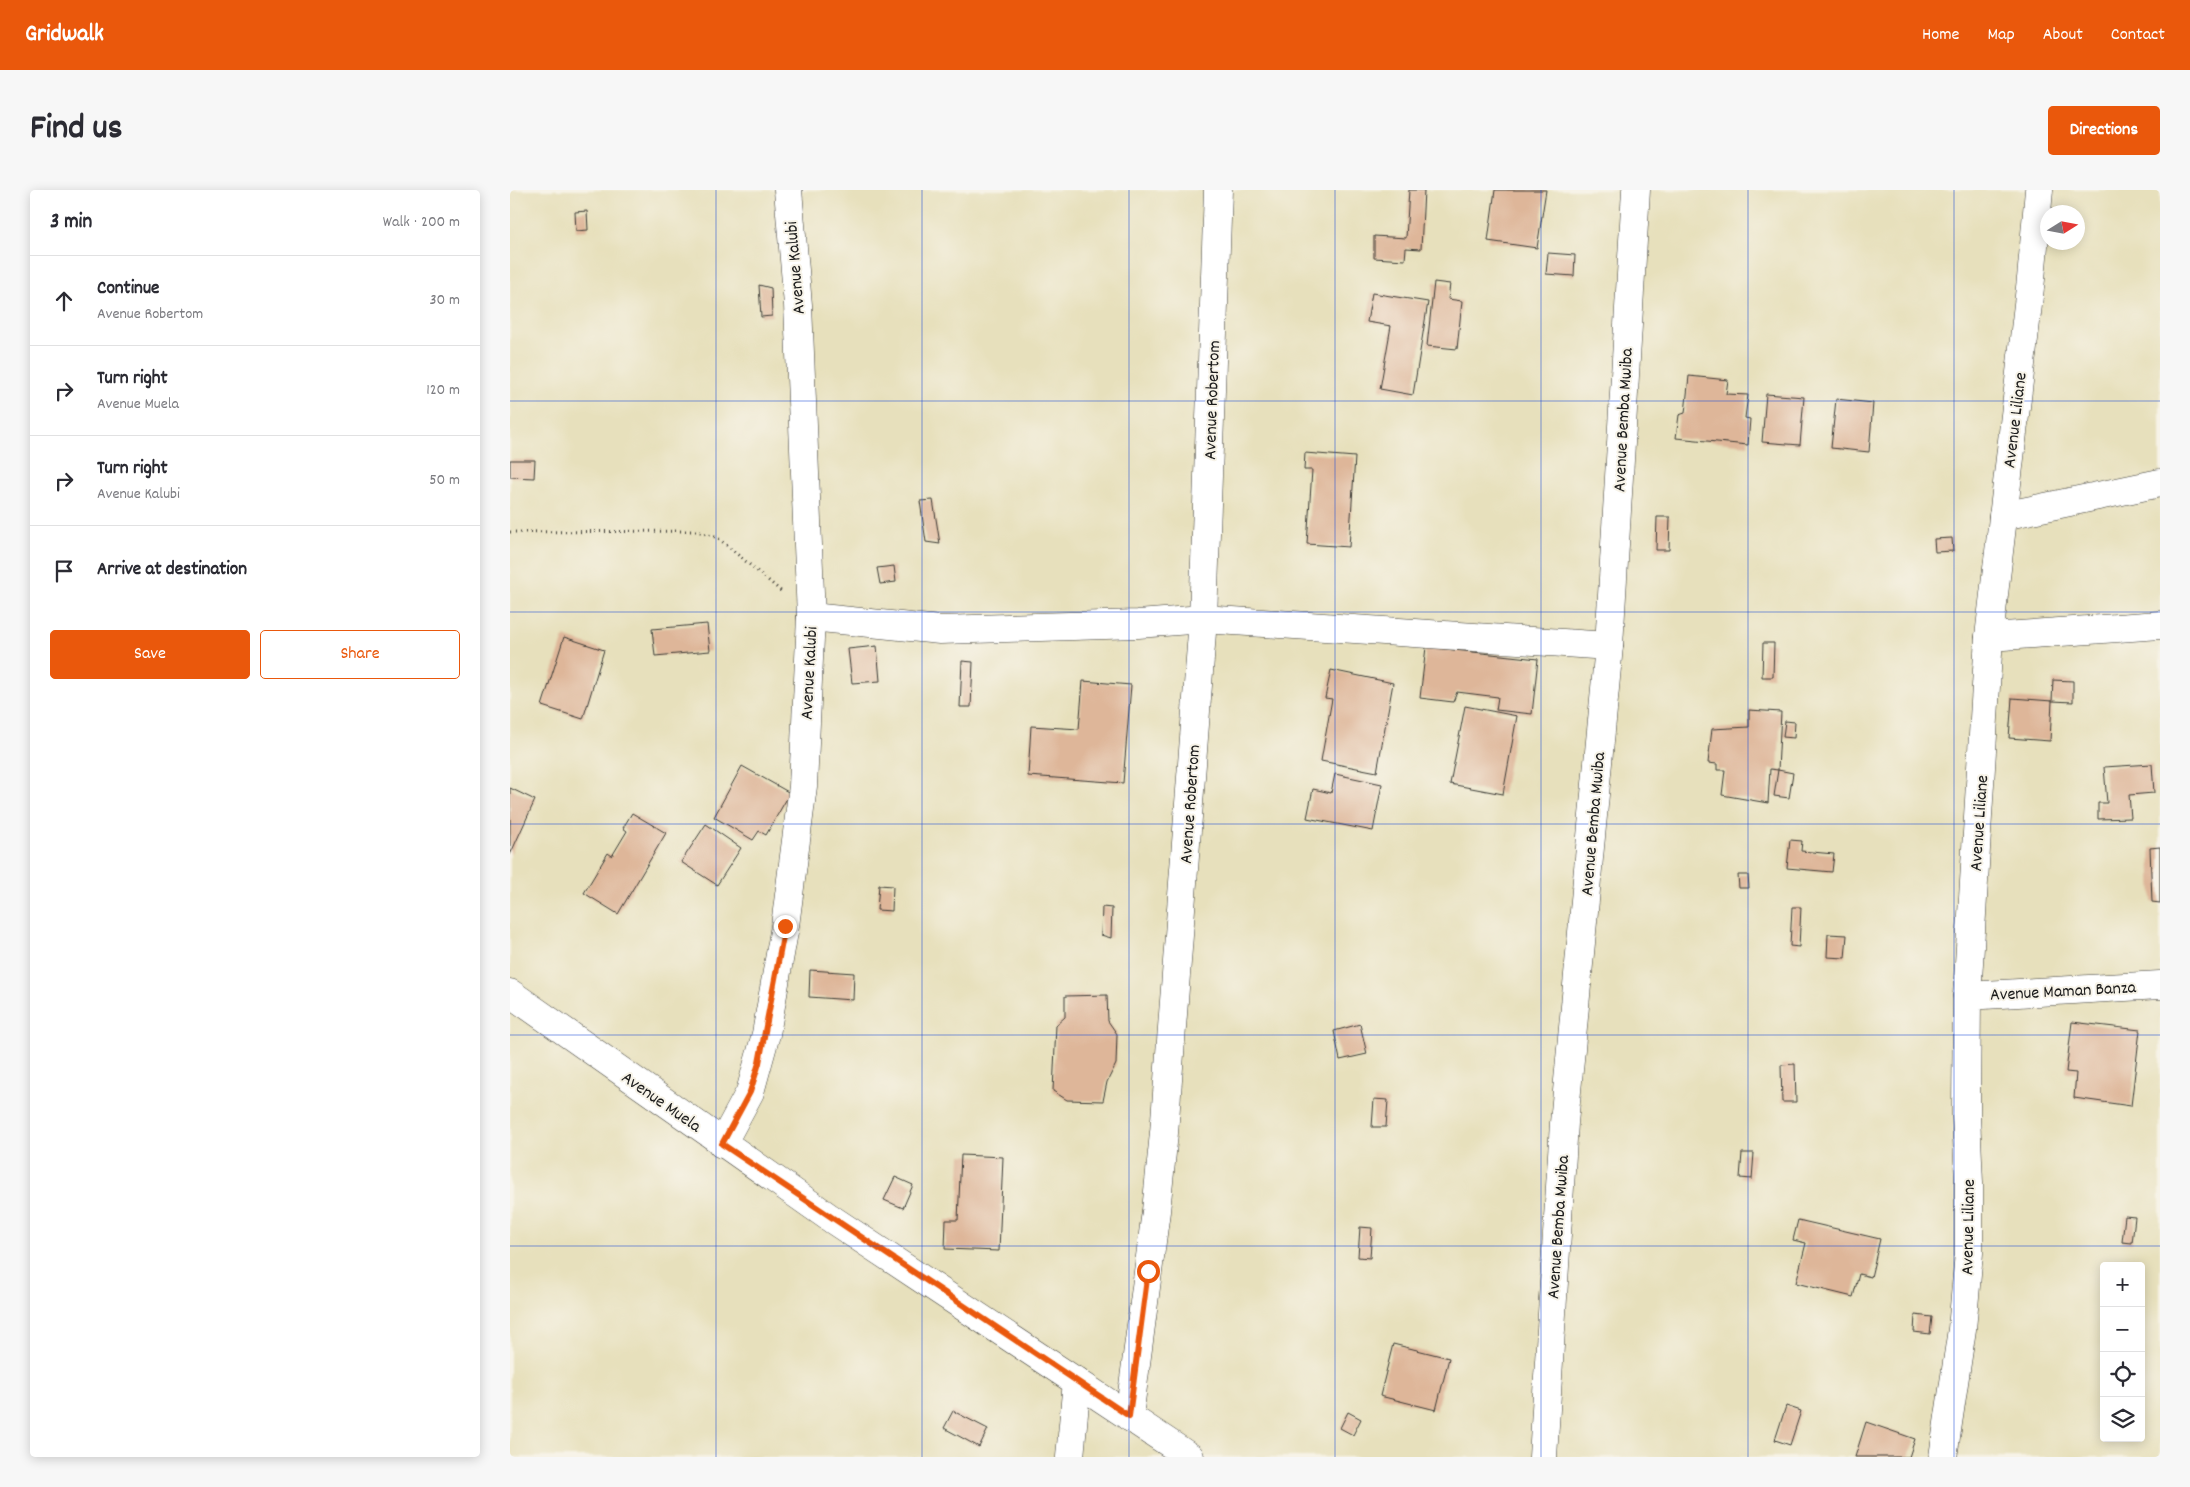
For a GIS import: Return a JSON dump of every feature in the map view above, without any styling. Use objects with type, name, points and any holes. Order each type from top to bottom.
[{"type":"street","name":"Avenue Kalubi","points":[[722,1144],[750,1092],[759,1063],[785,926],[802,786],[811,617],[798,305],[788,190]]},
{"type":"street","name":"Avenue Robertom","points":[[1129,1416],[1156,1211],[1164,1133],[1203,619],[1218,190]]},
{"type":"street","name":"Avenue Bemba Mwiba","points":[[1543,1457],[1564,1123],[1609,646],[1636,190]]},
{"type":"street","name":"Avenue Liliane","points":[[1943,1457],[1962,1329],[1969,1253],[1970,1183],[1966,1106],[1967,996],[1989,637],[2039,190]]},
{"type":"street","points":[[2003,516],[2160,483]]},
{"type":"street","points":[[811,617],[940,630],[1138,624],[1203,619],[1609,646]]},
{"type":"street","points":[[1989,637],[2160,625]]},
{"type":"street","name":"Avenue Maman Banza","points":[[1967,996],[2160,985]]},
{"type":"street","name":"Avenue Muela","points":[[510,993],[722,1144],[833,1220],[1190,1457]]},
{"type":"street","points":[[1070,1457],[1077,1381]]},
{"type":"path","points":[[510,532],[697,531],[718,538],[811,617]]},
{"type":"building","points":[[1409,190],[1424,190],[1421,249],[1406,248],[1405,260],[1374,258],[1374,236],[1406,238]]},
{"type":"building","points":[[1495,190],[1546,190],[1537,248],[1488,241]]},
{"type":"building","points":[[587,211],[588,230],[576,231],[575,212]]},
{"type":"building","points":[[1548,253],[1575,255],[1574,276],[1546,274]]},
{"type":"building","points":[[1434,282],[1450,284],[1448,299],[1462,301],[1457,349],[1427,346]]},
{"type":"building","points":[[759,285],[771,288],[772,316],[761,317]]},
{"type":"building","points":[[1372,293],[1428,302],[1413,395],[1380,389],[1391,326],[1367,322]]},
{"type":"building","points":[[1689,376],[1728,380],[1726,394],[1748,395],[1745,418],[1750,419],[1748,445],[1676,438],[1679,415],[1685,413]]},
{"type":"building","points":[[1766,394],[1804,397],[1800,445],[1762,442]]},
{"type":"building","points":[[1836,399],[1873,403],[1869,452],[1831,448]]},
{"type":"building","points":[[1305,453],[1355,457],[1349,547],[1307,544],[1312,470],[1304,470]]},
{"type":"building","points":[[510,460],[535,460],[534,478],[510,477]]},
{"type":"building","points":[[933,500],[940,544],[926,542],[920,501]]},
{"type":"building","points":[[1657,517],[1670,517],[1669,550],[1656,550]]},
{"type":"building","points":[[1952,538],[1953,551],[1935,552],[1934,539]]},
{"type":"building","points":[[894,566],[896,582],[880,584],[877,568]]},
{"type":"building","points":[[707,624],[710,651],[655,656],[652,629]]},
{"type":"building","points":[[564,637],[604,650],[583,719],[542,706]]},
{"type":"building","points":[[1763,643],[1774,643],[1773,677],[1762,677]]},
{"type":"building","points":[[877,646],[880,681],[852,683],[848,649]]},
{"type":"building","points":[[1426,647],[1538,659],[1532,714],[1496,710],[1498,697],[1457,692],[1453,702],[1420,698]]},
{"type":"building","points":[[962,661],[973,662],[971,707],[960,707]]},
{"type":"building","points":[[1331,670],[1393,683],[1377,772],[1321,761],[1332,699],[1325,698]]},
{"type":"building","points":[[2053,680],[2073,681],[2073,702],[2052,701]]},
{"type":"building","points":[[1083,681],[1131,685],[1123,783],[1028,776],[1031,726],[1079,729]]},
{"type":"building","points":[[2012,698],[2052,701],[2050,741],[2009,738]]},
{"type":"building","points":[[1465,706],[1517,716],[1503,794],[1450,784]]},
{"type":"building","points":[[1749,710],[1781,712],[1778,770],[1770,769],[1768,803],[1722,795],[1725,770],[1717,770],[1717,764],[1708,763],[1712,729],[1749,727]]},
{"type":"building","points":[[1785,721],[1795,722],[1794,738],[1783,737]]},
{"type":"building","points":[[2152,764],[2154,793],[2129,795],[2131,818],[2098,819],[2098,803],[2107,803],[2104,767]]},
{"type":"building","points":[[742,766],[790,793],[766,835],[759,831],[753,840],[714,817]]},
{"type":"building","points":[[1778,770],[1793,773],[1789,798],[1774,796]]},
{"type":"building","points":[[1335,774],[1382,784],[1373,831],[1307,818],[1313,789],[1331,793]]},
{"type":"building","points":[[510,788],[535,800],[510,855]]},
{"type":"building","points":[[632,813],[666,833],[618,914],[584,893],[608,853],[612,856],[627,831],[623,828]]},
{"type":"building","points":[[706,824],[741,848],[717,885],[681,862]]},
{"type":"building","points":[[1790,840],[1802,841],[1801,851],[1834,854],[1832,872],[1787,868]]},
{"type":"building","points":[[2160,847],[2160,903],[2152,902],[2150,848]]},
{"type":"building","points":[[1738,875],[1748,875],[1749,888],[1739,888]]},
{"type":"building","points":[[879,885],[893,886],[892,911],[877,910]]},
{"type":"building","points":[[1102,907],[1112,908],[1111,938],[1101,935]]},
{"type":"building","points":[[1792,907],[1801,907],[1799,947],[1790,946]]},
{"type":"building","points":[[1828,934],[1847,935],[1845,958],[1827,957]]},
{"type":"building","points":[[810,970],[854,973],[853,1000],[809,997]]},
{"type":"building","points":[[1107,995],[1108,1021],[1117,1034],[1116,1064],[1107,1082],[1103,1101],[1067,1100],[1053,1091],[1056,1025],[1065,1017],[1065,996]]},
{"type":"building","points":[[2072,1022],[2140,1030],[2131,1106],[2074,1098],[2076,1073],[2066,1072]]},
{"type":"building","points":[[1360,1024],[1367,1054],[1340,1060],[1334,1031]]},
{"type":"building","points":[[1795,1064],[1796,1102],[1782,1102],[1781,1065]]},
{"type":"building","points":[[1374,1099],[1388,1100],[1386,1127],[1372,1127]]},
{"type":"building","points":[[1742,1153],[1754,1153],[1752,1179],[1740,1178]]},
{"type":"building","points":[[961,1155],[1003,1157],[999,1251],[945,1249],[946,1220],[958,1220]]},
{"type":"building","points":[[895,1177],[913,1185],[903,1208],[884,1200]]},
{"type":"building","points":[[2125,1216],[2135,1217],[2132,1243],[2122,1242]]},
{"type":"building","points":[[1798,1220],[1880,1239],[1871,1277],[1859,1274],[1853,1297],[1796,1283],[1806,1243],[1793,1240]]},
{"type":"building","points":[[1360,1227],[1372,1228],[1370,1258],[1358,1257]]},
{"type":"building","points":[[1915,1315],[1932,1317],[1930,1334],[1914,1332]]},
{"type":"building","points":[[1393,1344],[1449,1358],[1436,1410],[1380,1396]]},
{"type":"building","points":[[1786,1406],[1801,1411],[1790,1445],[1775,1440]]},
{"type":"building","points":[[953,1411],[988,1429],[979,1447],[944,1428]]},
{"type":"building","points":[[1348,1412],[1361,1419],[1353,1435],[1340,1428]]},
{"type":"building","points":[[1866,1422],[1915,1439],[1909,1457],[1855,1457]]},
{"type":"route","points":[[785,926],[759,1063],[750,1092],[722,1144],[833,1220],[1129,1416],[1148,1271]]}]
